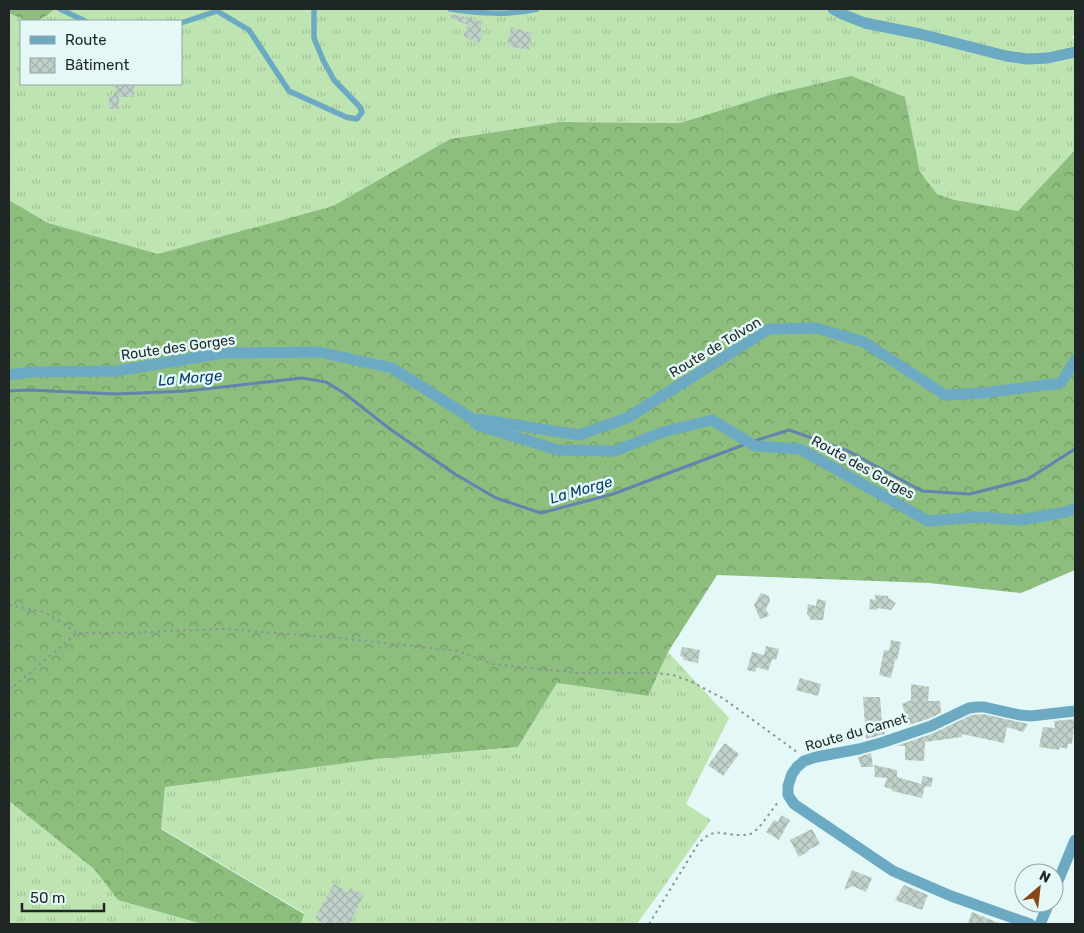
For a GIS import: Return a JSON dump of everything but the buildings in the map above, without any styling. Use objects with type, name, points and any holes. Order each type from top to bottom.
[{"type":"street","points":[[833,9],[865,23],[920,34],[1006,56],[1027,59],[1048,58],[1075,52]]},
{"type":"street","name":"Route de Tolvon","points":[[471,418],[579,435],[627,418],[769,330],[816,328],[864,342],[945,394],[983,393],[1061,383],[1075,360]]},
{"type":"street","name":"Route des Gorges","points":[[9,375],[30,372],[117,371],[223,353],[319,352],[392,368],[471,418],[477,425],[558,450],[615,451],[663,432],[712,420],[755,446],[800,449],[928,521],[978,517],[1020,520],[1066,512],[1075,508]]},
{"type":"street","name":"Route du Camet","points":[[788,795],[788,786],[792,774],[804,761],[884,742],[930,726],[969,708],[984,707],[1032,716],[1075,711]]},
{"type":"street","points":[[788,795],[794,804],[893,871],[951,896],[1030,924]]},
{"type":"street","points":[[1064,867],[1075,840]]},
{"type":"lane","points":[[60,9],[82,20]]},
{"type":"lane","points":[[182,23],[217,11],[249,30],[289,91],[346,117],[357,119],[362,112],[359,106],[334,80],[314,38],[314,9]]},
{"type":"lane","points":[[450,9],[503,14],[537,9]]},
{"type":"path","points":[[9,605],[45,612],[77,633],[225,629],[339,638],[458,651],[493,664],[578,673],[656,673],[673,675],[692,682],[724,699],[800,754],[804,761]]},
{"type":"path","points":[[9,686],[12,688],[77,633]]},
{"type":"path","points":[[649,924],[698,844],[705,837],[713,833],[722,832],[733,835],[749,835],[756,830],[772,808],[788,795]]},
{"type":"green space","points":[[9,9],[55,9],[39,20],[26,20],[9,13]]},
{"type":"green space","points":[[55,9],[1075,9],[1075,34],[1072,37],[1075,40],[1075,150],[1018,211],[955,200],[937,194],[920,172],[905,97],[770,95],[680,123],[559,122],[450,139],[333,206],[158,255],[48,223],[9,200],[9,13],[25,20],[20,20],[20,85],[182,85],[182,20],[40,20]]},
{"type":"green space","points":[[851,76],[905,97],[920,172],[937,194],[955,200],[1018,211],[1075,150],[1075,570],[1021,593],[929,583],[717,575],[668,652],[648,696],[557,683],[518,747],[377,759],[165,787],[161,829],[304,914],[301,924],[202,924],[118,900],[94,869],[9,801],[9,200],[48,223],[158,254],[333,206],[450,139],[559,122],[680,123],[770,95]]},
{"type":"green space","points":[[668,652],[729,718],[686,804],[711,820],[637,924],[301,924],[304,913],[161,828],[165,786],[377,759],[518,747],[557,683],[648,696]]},
{"type":"green space","points":[[9,801],[94,869],[118,900],[202,924],[9,924]]},
{"type":"waterway","name":"La Morge","points":[[9,391],[29,390],[116,394],[186,391],[302,378],[326,382],[455,474],[496,498],[541,513],[613,494],[746,444]]},
{"type":"waterway","name":"La Morge","points":[[754,441],[789,430],[848,451],[922,491],[970,494],[1028,479],[1075,449]]}]
